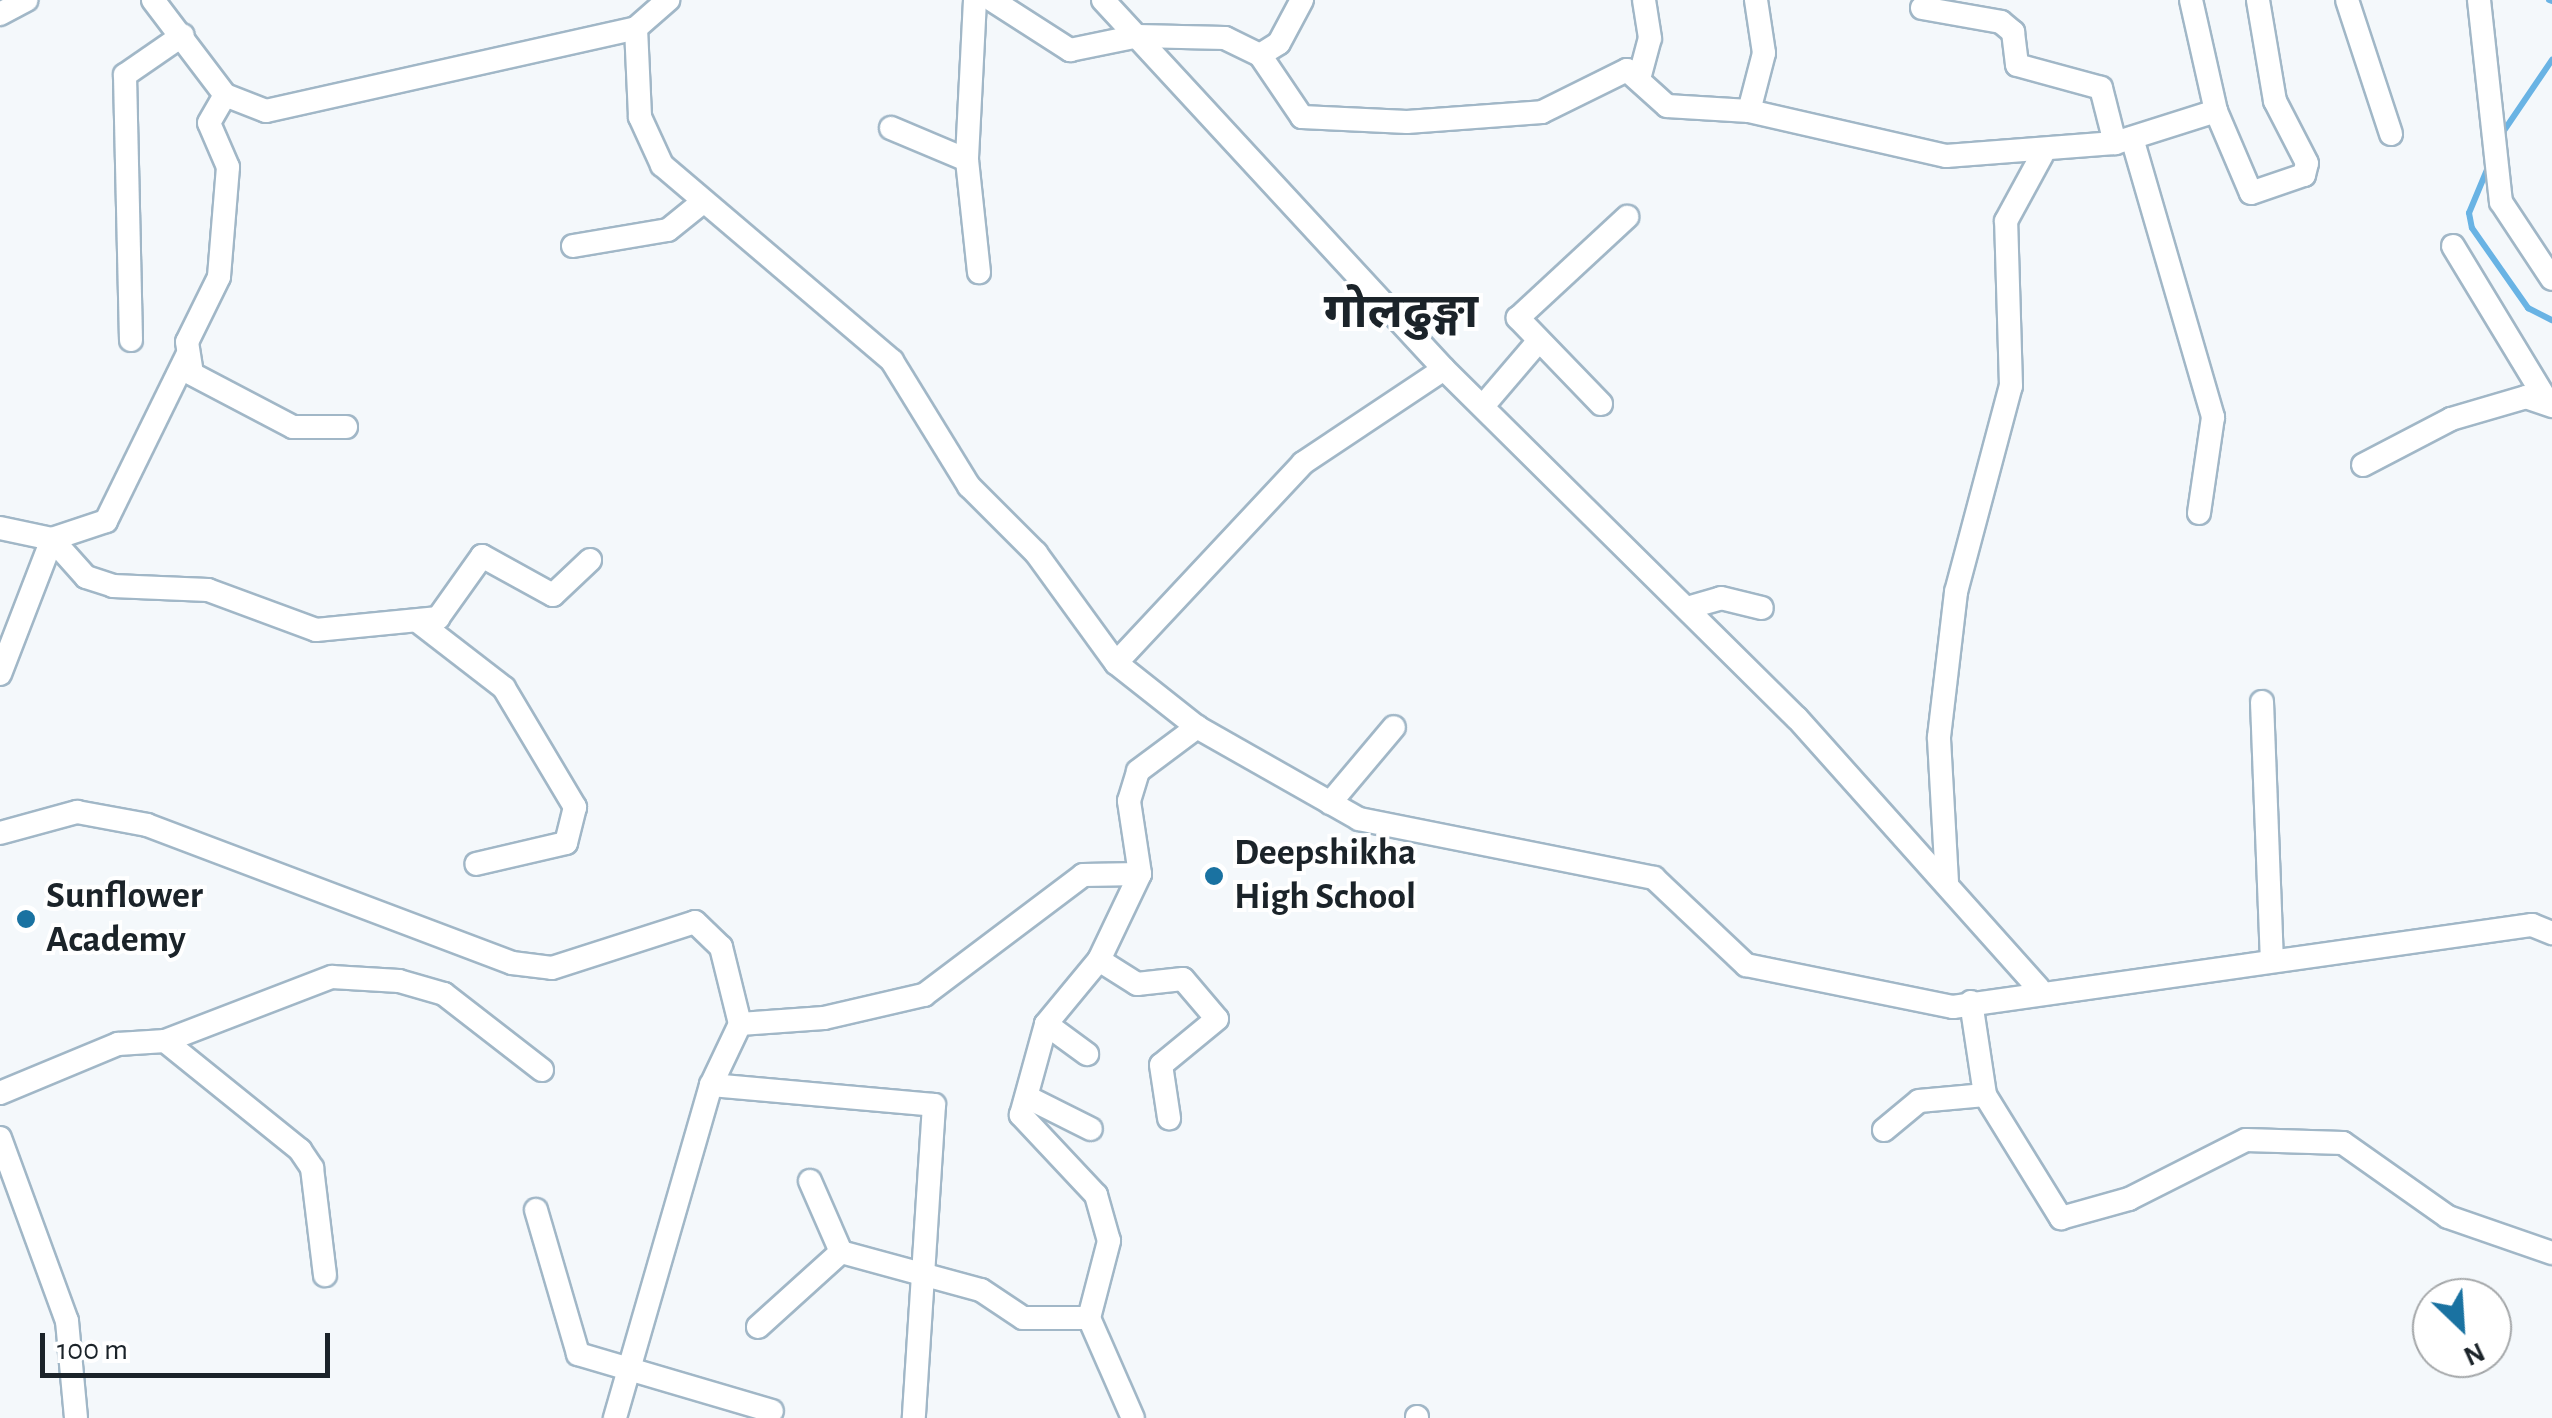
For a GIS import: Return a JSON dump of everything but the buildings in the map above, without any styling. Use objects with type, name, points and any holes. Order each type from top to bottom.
[{"type":"street","points":[[0,14],[26,0]]},
{"type":"street","points":[[154,0],[225,95],[266,111],[306,105],[436,66],[636,28],[668,0]]},
{"type":"street","points":[[975,0],[967,160],[979,272]]},
{"type":"street","points":[[992,0],[1070,50],[1138,36],[1225,38],[1260,55],[1302,117],[1330,121],[1542,112],[1618,69],[1639,80],[1667,106],[1749,111],[1946,156],[2042,155],[2124,140],[2216,111]]},
{"type":"street","points":[[1103,0],[1444,368],[1687,608],[1948,882],[2038,988]]},
{"type":"street","points":[[1260,55],[1279,42],[1302,0]]},
{"type":"street","points":[[1639,80],[1650,38],[1644,0]]},
{"type":"street","points":[[1749,111],[1764,52],[1756,0]]},
{"type":"street","points":[[2191,0],[2216,111],[2251,193],[2304,175],[2308,163],[2275,101],[2258,0]]},
{"type":"street","points":[[2347,0],[2392,134]]},
{"type":"street","points":[[2478,0],[2501,202],[2552,279]]},
{"type":"street","points":[[1922,8],[2000,22],[2013,32],[2017,65],[2101,88],[2124,140],[2213,417],[2200,513]]},
{"type":"street","points":[[636,28],[648,142],[699,204],[892,361],[970,486],[1036,553],[1116,663],[1197,727],[1358,819],[1654,878],[1746,965],[1953,1007],[2038,988],[2532,925],[2552,933]]},
{"type":"street","points":[[131,340],[125,75],[183,35]]},
{"type":"street","points":[[0,528],[52,539],[106,521],[187,356],[218,278],[228,167],[209,123],[225,95]]},
{"type":"street","points":[[891,128],[967,160]]},
{"type":"street","points":[[1948,882],[1939,737],[1956,592],[2011,386],[2006,222],[2042,155]]},
{"type":"street","points":[[573,246],[668,230],[699,204]]},
{"type":"street","points":[[1601,404],[1520,327],[1523,312],[1627,217]]},
{"type":"street","points":[[2454,246],[2550,404]]},
{"type":"street","points":[[1483,406],[1536,344]]},
{"type":"street","points":[[187,356],[192,374],[212,388],[293,427],[346,427]]},
{"type":"street","points":[[1116,663],[1303,463],[1444,368]]},
{"type":"street","points":[[2362,465],[2451,418],[2526,397],[2550,404]]},
{"type":"street","points":[[52,539],[86,577],[114,586],[208,590],[316,630],[376,619],[420,623],[438,618],[482,556],[553,595],[590,560]]},
{"type":"street","points":[[0,674],[52,539]]},
{"type":"street","points":[[1687,608],[1721,598],[1762,608]]},
{"type":"street","points":[[420,623],[504,688],[575,808],[566,843],[476,864]]},
{"type":"street","points":[[2262,702],[2272,961]]},
{"type":"street","points":[[1134,1418],[1089,1318],[1109,1242],[1096,1194],[1024,1126],[1046,1024],[1099,960],[1140,874],[1129,802],[1138,772],[1197,727]]},
{"type":"street","points":[[1330,802],[1394,727]]},
{"type":"street","points":[[0,825],[0,833],[76,812],[147,825],[525,964],[552,968],[695,922],[721,948],[740,1024],[711,1086],[616,1418]]},
{"type":"street","points":[[740,1024],[824,1018],[924,995],[1083,875],[1140,874]]},
{"type":"street","points":[[1099,960],[1137,984],[1183,979],[1217,1018],[1162,1065],[1169,1118]]},
{"type":"street","points":[[0,1093],[118,1044],[165,1042],[332,977],[400,981],[444,994],[542,1070]]},
{"type":"street","points":[[1971,1002],[1986,1095],[2061,1218],[2128,1199],[2246,1140],[2343,1144],[2448,1217],[2552,1253]]},
{"type":"street","points":[[1046,1024],[1087,1054]]},
{"type":"street","points":[[165,1042],[300,1150],[312,1168],[325,1275]]},
{"type":"street","points":[[711,1086],[934,1105],[914,1418]]},
{"type":"street","points":[[1884,1130],[1919,1101],[1986,1095]]},
{"type":"street","points":[[1029,1098],[1091,1130]]},
{"type":"street","points":[[0,1138],[67,1320],[76,1418]]},
{"type":"street","points":[[810,1181],[841,1252]]},
{"type":"street","points":[[536,1210],[578,1354],[628,1372],[772,1411]]},
{"type":"street","points":[[841,1252],[982,1290],[1024,1318],[1089,1318]]},
{"type":"street","points":[[758,1327],[841,1252]]},
{"type":"waterway","points":[[2501,135],[2552,60]]},
{"type":"waterway","points":[[2489,165],[2469,213],[2472,228],[2528,308],[2552,320]]},
{"type":"place","name":"Deepshikha High School","points":[[1214,876]]},
{"type":"place","name":"Sunflower Academy","points":[[26,919]]},
{"type":"district","name":"गोलढुङ्गा","points":[[1401,314]]}]
